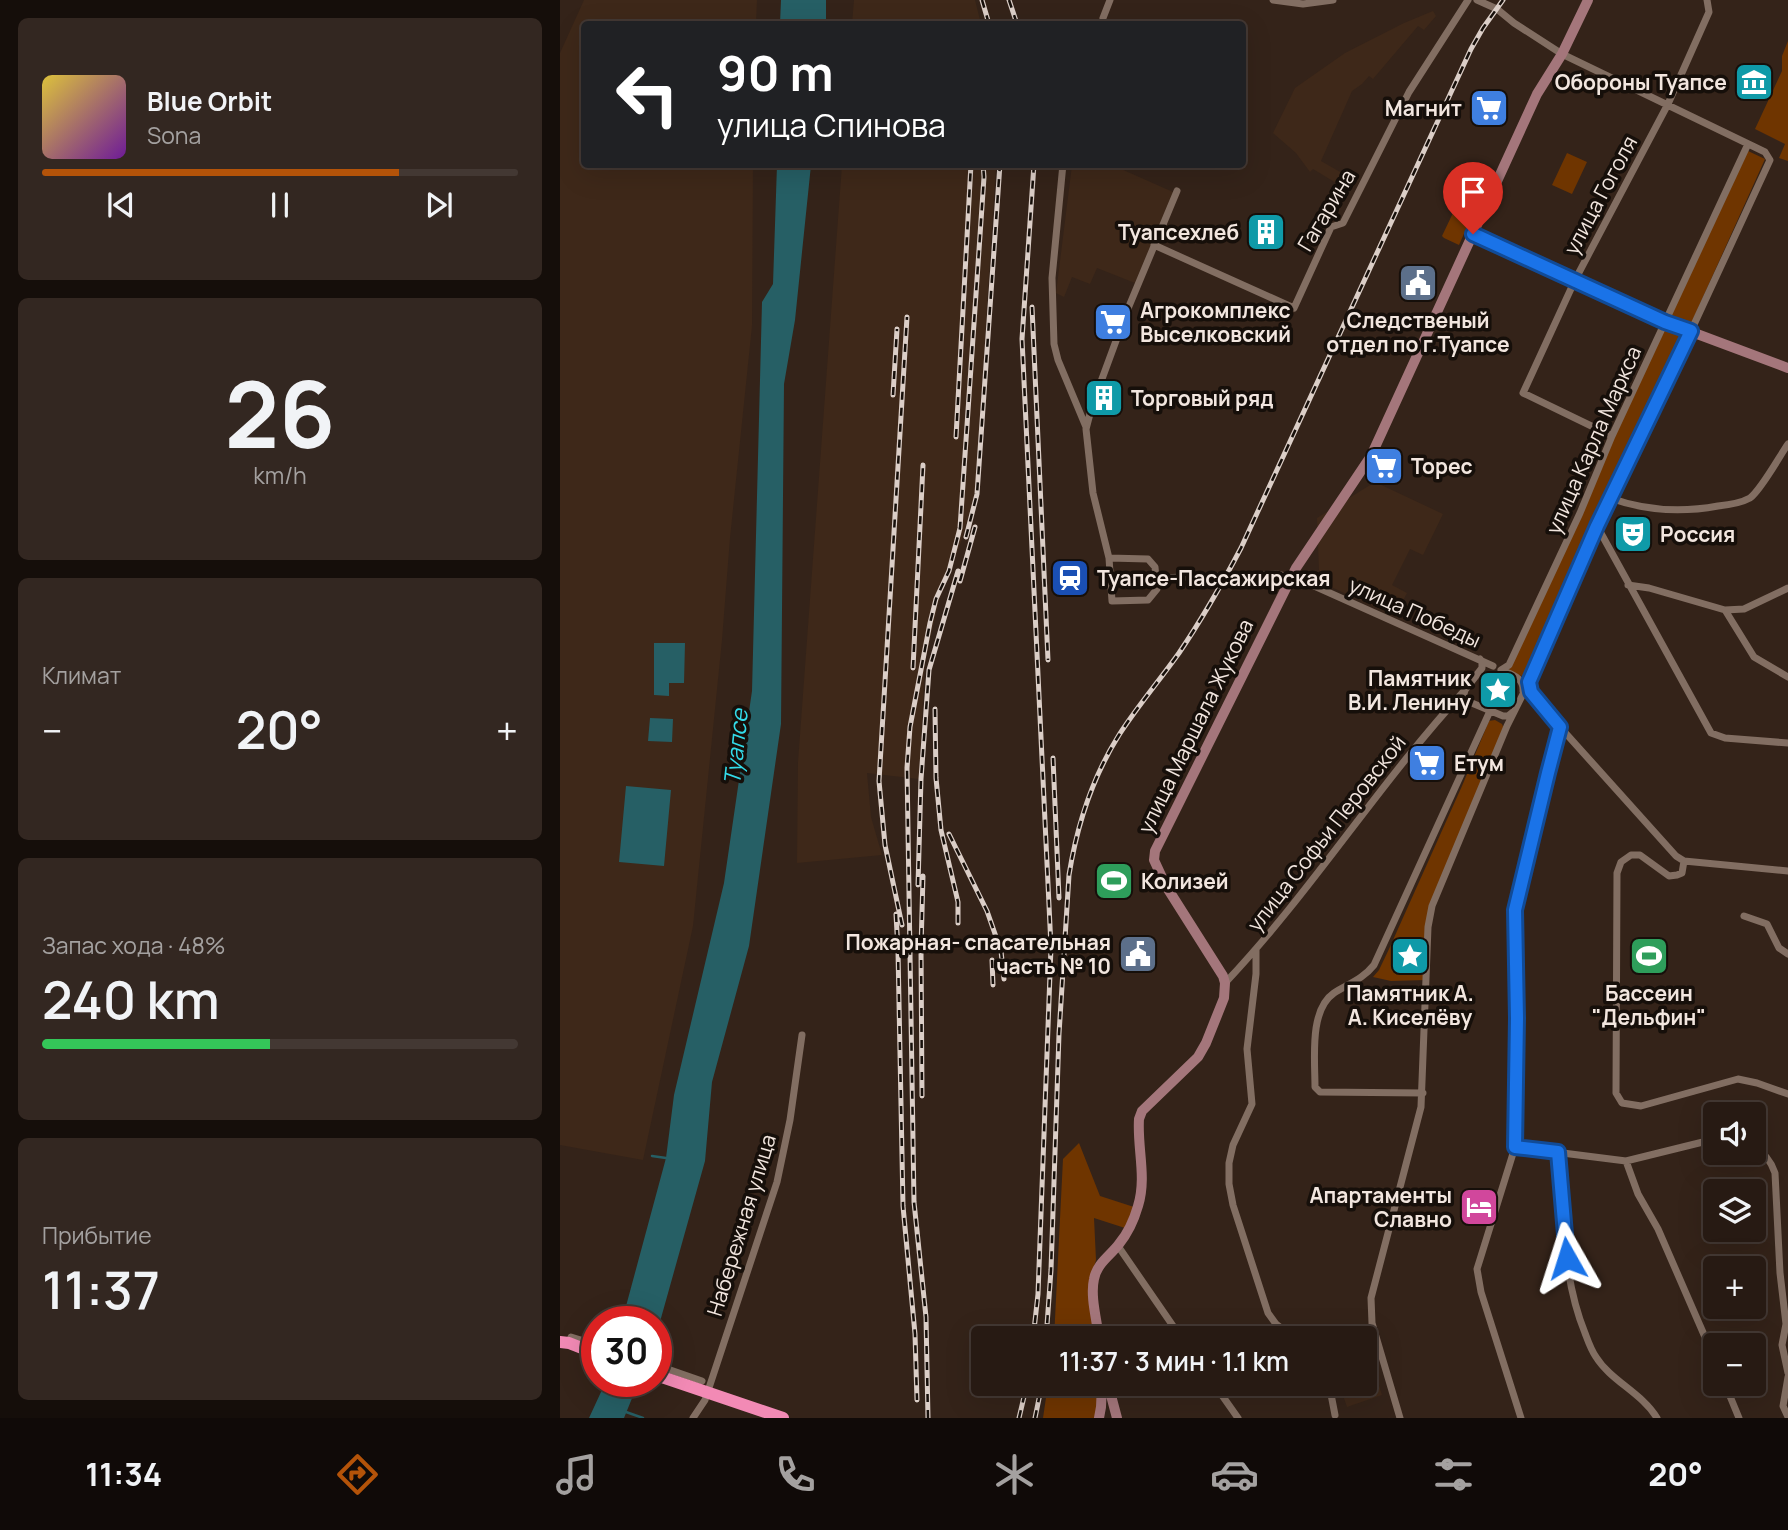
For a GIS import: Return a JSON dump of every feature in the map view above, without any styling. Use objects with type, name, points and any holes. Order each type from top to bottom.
[{"type":"highway","points":[[672,1380],[783,1418]]},
{"type":"main road","name":"улица Маршала Жукова","points":[[1226,983],[1166,886],[1154,860],[1155,850],[1291,577],[1371,456],[1537,94],[1562,54],[1588,0]]},
{"type":"main road","points":[[1473,234],[1665,322],[1788,369]]},
{"type":"main road","points":[[1098,1326],[1094,1279],[1100,1262],[1118,1246],[1133,1221],[1139,1202],[1142,1184],[1139,1119],[1142,1111],[1198,1057],[1224,998],[1226,983]]},
{"type":"main road","points":[[1099,1418],[1101,1396]]},
{"type":"main road","points":[[1111,1396],[1117,1418]]},
{"type":"street","points":[[1103,18],[1110,0]]},
{"type":"street","points":[[1273,0],[1303,4],[1333,0]]},
{"type":"street","name":"Гагарина","points":[[1154,246],[1294,308],[1331,228],[1343,223],[1409,92],[1468,0]]},
{"type":"street","points":[[1477,0],[1497,9],[1562,54],[1748,144]]},
{"type":"street","name":"улица Гоголя","points":[[1612,436],[1523,393],[1575,279],[1668,104],[1709,12],[1707,0]]},
{"type":"street","name":"улица Карла Маркса","points":[[1400,1418],[1372,1323],[1371,1298],[1419,1118],[1423,1093],[1429,916],[1513,712],[1527,691],[1597,526],[1769,164],[1769,157],[1765,152],[1748,144],[1509,665],[1497,668]]},
{"type":"street","points":[[1063,168],[1052,278],[1054,344],[1086,429],[1093,493],[1109,558],[1112,601],[1148,600],[1157,589],[1155,567],[1148,559],[1109,558]]},
{"type":"street","points":[[1086,429],[1127,311],[1177,191]]},
{"type":"street","points":[[1610,498],[1644,508],[1677,511],[1730,504],[1749,498],[1758,489],[1788,444]]},
{"type":"street","points":[[1597,526],[1711,733],[1725,738],[1788,743]]},
{"type":"street","name":"улица Победы","points":[[1157,578],[1278,573],[1481,663]]},
{"type":"street","points":[[1628,585],[1649,588],[1725,610],[1744,609],[1788,588]]},
{"type":"street","points":[[1725,610],[1754,657],[1788,677]]},
{"type":"street","points":[[1481,663],[1520,679],[1527,691],[1684,862],[1788,871]]},
{"type":"street","name":"улица Софьи Перовской","points":[[1226,983],[1256,950],[1390,779],[1465,690],[1481,663]]},
{"type":"street","points":[[1465,690],[1465,697],[1490,711],[1503,716],[1513,712]]},
{"type":"street","points":[[1453,703],[1472,702]]},
{"type":"street","points":[[1423,1093],[1317,1090],[1316,1023],[1322,1004],[1328,998],[1361,978],[1374,965],[1490,711]]},
{"type":"street","points":[[1503,716],[1507,726]]},
{"type":"street","points":[[1521,1418],[1481,1292],[1477,1269],[1515,1147],[1515,910],[1560,727]]},
{"type":"street","points":[[1684,862],[1682,873],[1670,876],[1640,855],[1631,855],[1621,862],[1617,873],[1616,1093],[1622,1103],[1641,1106],[1738,1079],[1788,1094]]},
{"type":"street","points":[[1744,916],[1768,924],[1779,948],[1788,954]]},
{"type":"street","points":[[1256,950],[1256,974],[1247,1049],[1252,1104],[1233,1146],[1229,1163],[1229,1184],[1233,1205],[1268,1313],[1278,1326]]},
{"type":"street","name":"Набережная улица","points":[[693,1418],[701,1407],[704,1389],[777,1182],[790,1120],[802,1035]]},
{"type":"street","points":[[1515,1147],[1626,1161],[1703,1142]]},
{"type":"street","points":[[1558,1152],[1570,1278],[1579,1318],[1596,1359],[1641,1399],[1657,1418]]},
{"type":"street","points":[[1766,1156],[1771,1161],[1775,1173],[1780,1273],[1786,1324],[1783,1345],[1788,1375],[1783,1406],[1788,1417]]},
{"type":"street","points":[[1626,1161],[1703,1333]]},
{"type":"street","points":[[1118,1246],[1173,1326]]},
{"type":"street","points":[[672,1373],[704,1389]]},
{"type":"street","points":[[1222,1396],[1238,1418]]},
{"type":"street","points":[[1331,1396],[1335,1415]]},
{"type":"street","points":[[1730,1396],[1739,1418]]},
{"type":"shaded area","points":[[584,0],[757,0],[756,21],[581,21],[581,168],[753,168],[752,326],[693,926],[643,1160],[560,1145],[560,53]]},
{"type":"shaded area","points":[[854,0],[975,0],[980,21],[852,21]]},
{"type":"shaded area","points":[[1433,11],[1436,16],[1424,30],[1418,26],[1373,79],[1369,76],[1352,91],[1321,161],[1356,181],[1346,189],[1313,169],[1310,172],[1296,153],[1273,133],[1295,88],[1345,53]]},
{"type":"shaded area","points":[[1788,41],[1788,161],[1779,158],[1785,144],[1755,129],[1782,71],[1782,56]]},
{"type":"shaded area","points":[[1748,151],[1765,159],[1528,679],[1509,670]]},
{"type":"shaded area","points":[[1567,153],[1587,162],[1572,194],[1552,185]]},
{"type":"shaded area","points":[[842,168],[996,168],[975,493],[962,539],[939,601],[925,662],[919,779],[867,773],[871,817],[882,855],[797,863],[798,762]]},
{"type":"shaded area","points":[[1072,168],[1119,168],[1173,192],[1135,283],[1097,268],[1090,284],[1072,277],[1064,297],[1056,293]]},
{"type":"shaded area","points":[[1466,193],[1478,202],[1459,245],[1442,236],[1462,194]]},
{"type":"shaded area","points":[[1375,482],[1443,514],[1423,555],[1410,549],[1392,585],[1407,593],[1395,616],[1329,586],[1319,570],[1317,518]]},
{"type":"shaded area","points":[[1493,674],[1511,681],[1513,685],[1503,705],[1481,696],[1479,692]]},
{"type":"shaded area","points":[[1495,720],[1502,724],[1504,729],[1431,905],[1426,980],[1391,981],[1373,977],[1389,949],[1489,721]]},
{"type":"shaded area","points":[[1079,1143],[1100,1196],[1134,1207],[1125,1228],[1094,1218],[1096,1260],[1089,1284],[1094,1326],[1055,1326],[1063,1159]]},
{"type":"shaded area","points":[[1377,1380],[1382,1395],[1347,1407],[1343,1396],[1377,1396]]},
{"type":"shaded area","points":[[1046,1396],[1098,1396],[1095,1418],[1043,1418]]},
{"type":"water","points":[[781,0],[826,0],[826,21],[780,21]]},
{"type":"water","points":[[777,168],[811,168],[795,320],[784,384],[781,724],[749,946],[712,1082],[705,1161],[664,1306],[626,1306],[666,1158],[674,1095],[724,883],[752,691],[762,302],[773,284]]},
{"type":"water","points":[[654,643],[685,643],[684,683],[669,683],[669,696],[654,695]]},
{"type":"water","points":[[650,718],[673,719],[672,742],[648,741]]},
{"type":"water","points":[[626,786],[671,790],[664,866],[619,862]]},
{"type":"water","points":[[599,1397],[633,1397],[624,1418],[589,1418]]},
{"type":"waterway","points":[[652,1156],[666,1158]]},
{"type":"waterway","points":[[626,1412],[643,1418]]},
{"type":"railway","points":[[982,0],[988,21]]},
{"type":"railway","points":[[1009,0],[1016,21]]},
{"type":"railway","points":[[1047,1326],[1059,1034],[1069,875],[1087,802],[1109,751],[1187,640],[1241,548],[1471,49],[1503,0]]},
{"type":"railway","points":[[956,437],[971,168]]},
{"type":"railway","points":[[928,1418],[926,1317],[914,1202],[907,768],[910,727],[930,623],[936,599],[949,571],[960,528],[983,168]]},
{"type":"railway","points":[[966,537],[977,494],[1000,168]]},
{"type":"railway","points":[[1034,168],[1022,339],[1051,947],[1038,1294],[1034,1326]]},
{"type":"railway","points":[[1032,307],[1048,660]]},
{"type":"railway","points":[[902,925],[885,845],[879,781],[907,317]]},
{"type":"railway","points":[[893,395],[897,329]]},
{"type":"railway","points":[[913,668],[923,465]]},
{"type":"railway","points":[[960,581],[975,527]]},
{"type":"railway","points":[[918,885],[921,779],[929,670],[958,571]]},
{"type":"railway","points":[[935,709],[936,778],[941,830],[958,902],[958,923]]},
{"type":"railway","points":[[1053,758],[1059,898]]},
{"type":"railway","points":[[949,834],[987,911],[1001,951],[1004,979]]},
{"type":"railway","points":[[922,1096],[923,876]]},
{"type":"railway","points":[[896,914],[903,1206],[915,1334],[917,1400]]},
{"type":"railway","points":[[992,960],[993,985]]},
{"type":"railway","points":[[1019,1418],[1024,1396]]},
{"type":"railway","points":[[1035,1418],[1040,1396]]},
{"type":"place","name":"Обороны Туапсе","points":[[1754,82]]},
{"type":"place","name":"Магнит","points":[[1489,108]]},
{"type":"place","name":"Туапсехлеб","points":[[1266,232]]},
{"type":"place","name":"Следственый отдел по г.Туапсе","points":[[1418,283]]},
{"type":"place","name":"Агрокомплекс Выселковский","points":[[1113,322]]},
{"type":"place","name":"Торговый ряд","points":[[1104,398]]},
{"type":"place","name":"Торес","points":[[1384,466]]},
{"type":"place","name":"Россия","points":[[1633,534]]},
{"type":"place","name":"Туапсе-Пассажирская","points":[[1070,578]]},
{"type":"place","name":"Памятник В.И. Ленину","points":[[1498,690]]},
{"type":"place","name":"Етум","points":[[1427,763]]},
{"type":"place","name":"Колизей","points":[[1114,881]]},
{"type":"place","name":"Пожарная- спасательная часть № 10","points":[[1138,954]]},
{"type":"place","name":"Памятник А. А. Киселёву","points":[[1410,956]]},
{"type":"place","name":"Бассеин \"Дельфин\"","points":[[1649,956]]},
{"type":"place","name":"Апартаменты Славно","points":[[1479,1207]]},
{"type":"route","points":[[1473,234],[1665,322],[1691,331],[1597,526],[1528,685],[1534,698],[1560,727],[1515,910],[1515,1147],[1558,1152],[1567,1258]]},
{"type":"water label","name":"Туапсе","points":[[735,747]]}]
